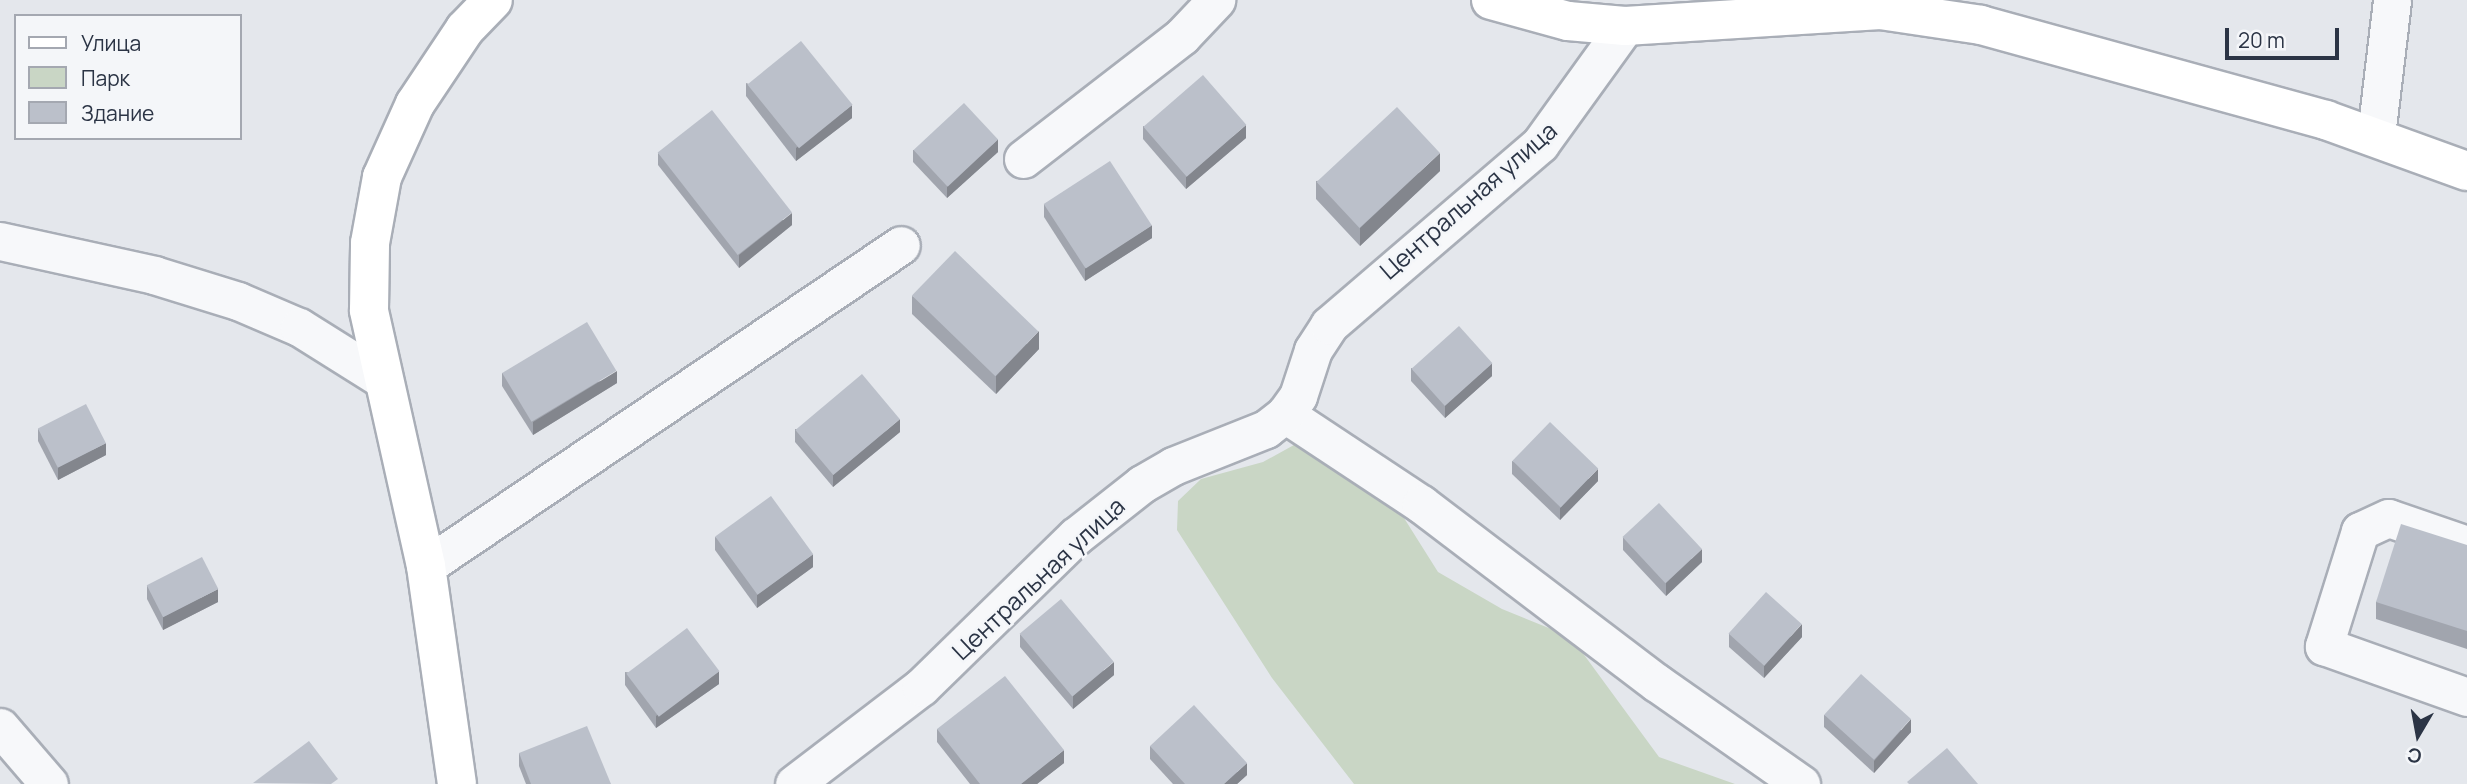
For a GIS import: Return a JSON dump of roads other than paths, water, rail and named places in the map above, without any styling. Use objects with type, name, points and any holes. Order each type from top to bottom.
[{"type":"main road","points":[[457,784],[426,566],[382,379],[369,310],[370,243],[382,177],[415,104],[466,29],[493,0]]},
{"type":"main road","points":[[1490,0],[1568,21],[1625,26],[1881,5],[1981,25],[2376,135],[2467,171]]},
{"type":"street","points":[[1023,159],[1182,36],[1216,0]]},
{"type":"street","points":[[2376,135],[2392,0]]},
{"type":"street","name":"Центральная улица","points":[[794,784],[921,687],[1076,536],[1142,484],[1173,466],[1266,429],[1285,414],[1298,396],[1313,350],[1329,325],[1541,144],[1625,26]]},
{"type":"street","points":[[0,241],[154,275],[238,300],[299,327],[382,379]]},
{"type":"street","points":[[426,566],[901,245]]},
{"type":"street","points":[[1285,414],[1421,504],[1657,683],[1801,784]]},
{"type":"street","points":[[2467,545],[2388,518],[2360,531],[2324,646],[2467,697]]},
{"type":"street","points":[[0,727],[49,784]]}]
